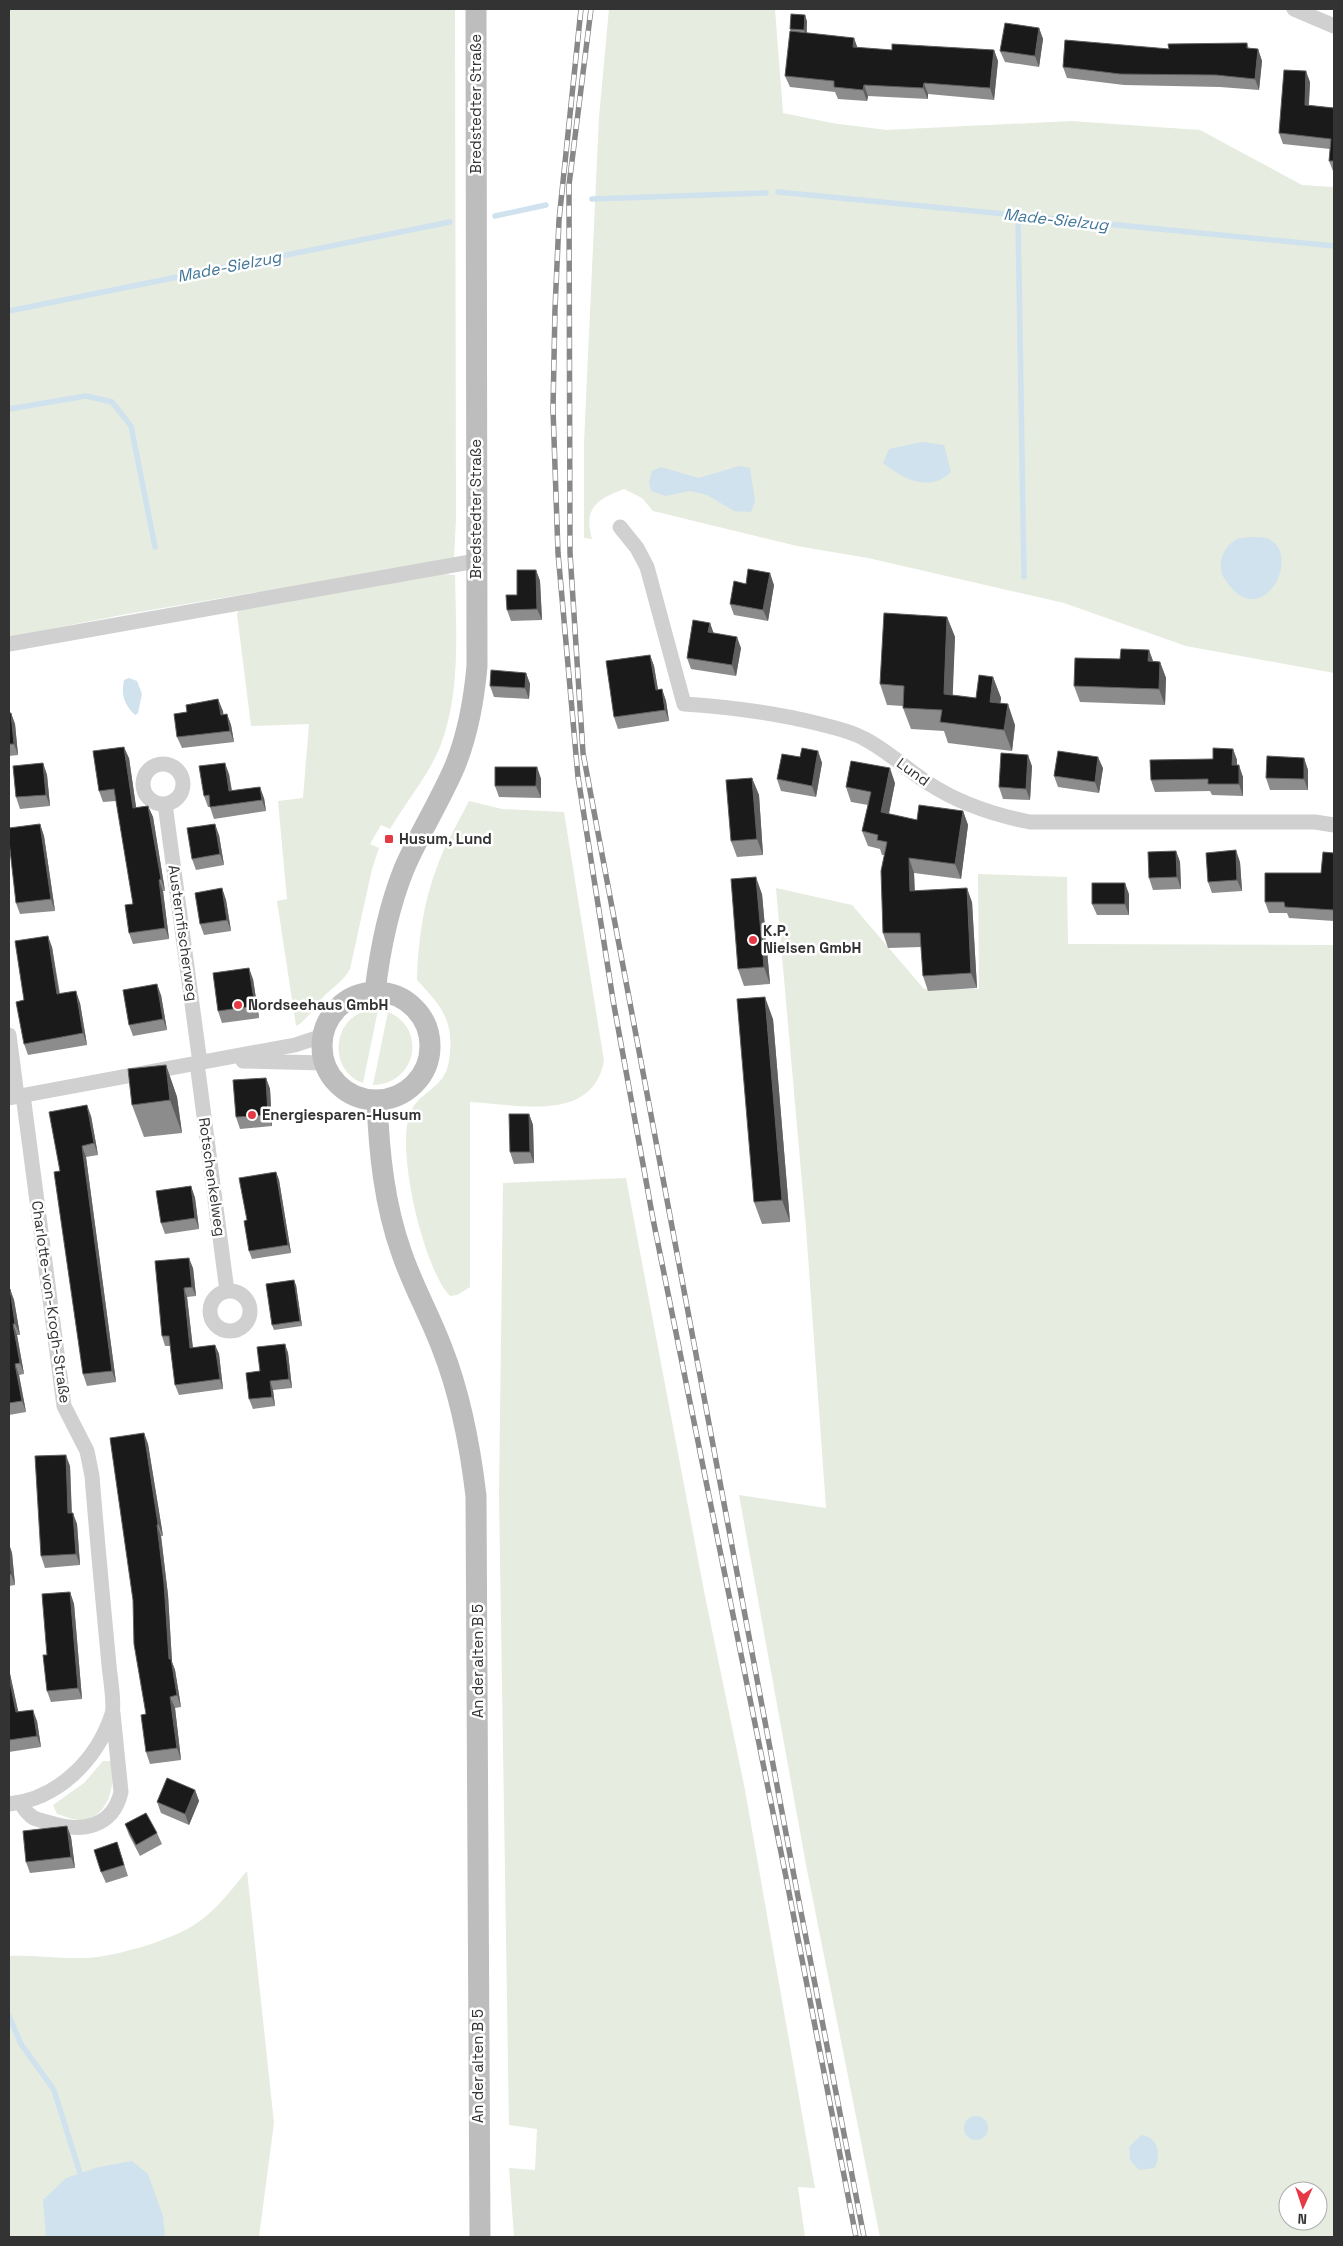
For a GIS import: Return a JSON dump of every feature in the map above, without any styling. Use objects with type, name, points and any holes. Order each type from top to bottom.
[{"type":"main road","name":"Bredstedter Straße","points":[[375,992],[386,924],[411,854],[455,766],[467,728],[477,666],[476,9]]},
{"type":"main road","points":[[375,992],[394,995],[410,1004],[422,1018],[429,1035],[429,1054],[424,1072],[412,1086],[396,1096],[377,1100],[361,1098],[345,1090],[332,1079],[324,1063],[322,1050],[322,1036],[329,1019],[341,1005],[357,995],[375,992]]},
{"type":"main road","name":"An der alten B 5","points":[[377,1100],[378,1138],[390,1214],[402,1253],[453,1378],[468,1437],[476,1496],[480,2237]]},
{"type":"street","points":[[1294,9],[1334,26]]},
{"type":"street","name":"Lund","points":[[620,528],[637,548],[647,567],[684,704],[755,709],[837,729],[860,737],[881,748],[928,783],[958,800],[990,813],[1030,822],[1315,822],[1334,825]]},
{"type":"street","points":[[9,644],[476,561]]},
{"type":"street","name":"Austernfischerweg","points":[[165,804],[203,1062]]},
{"type":"street","name":"Charlotte-von-Krogh-Straße","points":[[9,1036],[16,1097],[64,1406],[87,1451],[92,1476],[121,1792],[119,1802],[105,1820],[97,1825],[86,1828],[76,1829],[58,1826],[30,1816],[15,1803],[62,1784],[80,1770],[94,1750],[113,1713]]},
{"type":"street","points":[[16,1097],[295,1045],[322,1036]]},
{"type":"street","points":[[203,1062],[324,1063]]},
{"type":"street","name":"Rotschenkelweg","points":[[203,1062],[227,1291]]},
{"type":"shaded area","points":[[9,9],[455,9],[456,519],[454,559],[127,614],[9,637]]},
{"type":"shaded area","points":[[609,9],[775,9],[783,113],[832,123],[886,130],[1071,121],[1200,130],[1302,185],[1334,187],[1334,673],[1186,646],[1064,603],[868,558],[797,546],[653,511],[642,498],[624,489],[606,497],[594,506],[589,520],[592,539],[584,538],[584,443],[599,117]]},
{"type":"shaded area","points":[[441,574],[455,575],[456,662],[447,726],[435,758],[390,829],[381,825],[370,844],[379,848],[372,869],[348,973],[321,999],[305,1020],[296,1026],[277,901],[287,899],[278,801],[303,798],[309,724],[251,726],[237,614],[240,608]]},
{"type":"shaded area","points":[[469,801],[502,809],[564,812],[604,1061],[597,1081],[585,1094],[569,1102],[550,1106],[530,1107],[470,1102],[470,1287],[457,1295],[450,1296],[440,1282],[422,1235],[414,1207],[406,1151],[407,1128],[411,1111],[420,1099],[442,1078],[449,1061],[450,1041],[447,1021],[438,1005],[417,980],[419,951],[422,923],[432,881],[440,858]]},
{"type":"shaded area","points":[[978,874],[1067,877],[1068,944],[1334,945],[1334,2237],[880,2237],[807,1870],[739,1495],[826,1508],[806,1228],[776,888],[852,905],[924,989],[979,989]]},
{"type":"shaded area","points":[[378,1010],[363,1083],[350,1075],[342,1065],[339,1053],[339,1040],[344,1028],[352,1018],[363,1012]]},
{"type":"shaded area","points":[[388,1012],[401,1020],[409,1030],[412,1054],[407,1066],[399,1076],[388,1083],[373,1085]]},
{"type":"shaded area","points":[[626,1178],[705,1596],[745,1790],[815,2188],[798,2187],[805,2237],[514,2237],[509,2168],[535,2170],[537,2129],[509,2125],[499,1495],[503,1183]]},
{"type":"shaded area","points":[[103,1761],[111,1761],[113,1780],[108,1799],[98,1814],[80,1820],[57,1814],[53,1805],[84,1783]]},
{"type":"shaded area","points":[[247,1871],[274,2123],[259,2237],[9,2237],[9,1956],[97,1957],[126,1951],[170,1937],[194,1925],[209,1914]]},
{"type":"water","points":[[922,442],[944,445],[951,472],[934,482],[925,483],[899,474],[883,463],[889,449]]},
{"type":"water","points":[[739,466],[750,468],[755,501],[751,512],[734,511],[707,495],[690,491],[666,496],[651,491],[649,482],[652,471],[661,467],[699,478]]},
{"type":"water","points":[[1267,538],[1278,546],[1282,559],[1280,573],[1274,586],[1264,596],[1252,599],[1238,594],[1224,578],[1221,562],[1222,556],[1232,542],[1237,539]]},
{"type":"water","points":[[129,678],[137,681],[142,694],[138,713],[135,715],[128,707],[123,695],[124,680]]},
{"type":"water","points":[[976,2116],[985,2119],[988,2128],[985,2137],[976,2140],[967,2137],[964,2128],[967,2119]]},
{"type":"water","points":[[1141,2135],[1151,2139],[1157,2147],[1158,2158],[1154,2168],[1139,2170],[1130,2160],[1129,2147]]},
{"type":"water","points":[[132,2161],[148,2174],[163,2216],[165,2237],[46,2237],[43,2200],[66,2178],[99,2167]]},
{"type":"building","points":[[791,14],[805,15],[804,30],[790,29]]},
{"type":"building","points":[[1005,23],[1039,28],[1035,56],[1000,51]]},
{"type":"building","points":[[790,31],[854,38],[853,47],[892,50],[892,44],[994,50],[990,88],[924,83],[923,88],[864,85],[863,90],[834,87],[834,81],[785,76]]},
{"type":"building","points":[[1065,40],[1169,49],[1168,44],[1247,43],[1247,48],[1258,49],[1255,79],[1216,75],[1120,74],[1063,67]]},
{"type":"building","points":[[1284,70],[1306,71],[1305,105],[1334,108],[1334,161],[1329,161],[1331,139],[1279,133]]},
{"type":"building","points":[[748,569],[770,573],[763,610],[730,604],[734,581],[746,584]]},
{"type":"building","points":[[517,570],[536,570],[537,609],[507,610],[506,595],[517,595]]},
{"type":"building","points":[[884,613],[947,617],[944,694],[976,698],[979,675],[993,677],[990,702],[1008,704],[1004,730],[940,722],[942,710],[903,708],[904,686],[880,684]]},
{"type":"building","points":[[693,620],[710,623],[708,632],[737,637],[732,665],[687,658]]},
{"type":"building","points":[[1121,649],[1149,650],[1148,661],[1160,662],[1159,689],[1074,686],[1075,658],[1120,659]]},
{"type":"building","points":[[650,655],[656,690],[662,689],[665,710],[614,717],[606,661]]},
{"type":"building","points":[[491,670],[526,673],[525,688],[490,686]]},
{"type":"building","points":[[218,699],[221,715],[227,714],[230,731],[177,737],[174,714],[187,712],[186,705]]},
{"type":"building","points":[[9,713],[11,713],[14,744],[9,744]]},
{"type":"building","points":[[124,747],[133,808],[148,806],[161,879],[159,880],[165,928],[129,933],[125,905],[133,904],[114,789],[99,791],[93,751]]},
{"type":"building","points":[[802,748],[818,751],[812,786],[777,779],[782,754],[800,757]]},
{"type":"building","points":[[1213,748],[1233,749],[1232,765],[1239,765],[1239,784],[1208,784],[1208,779],[1151,780],[1150,760],[1213,759]]},
{"type":"building","points":[[1058,751],[1098,757],[1095,782],[1054,776]]},
{"type":"building","points":[[1001,753],[1028,755],[1026,789],[999,787]]},
{"type":"building","points":[[1267,756],[1304,758],[1304,779],[1266,778]]},
{"type":"building","points":[[851,761],[890,768],[881,812],[917,820],[919,805],[963,811],[955,864],[909,858],[910,891],[967,888],[971,973],[923,976],[920,933],[883,933],[881,871],[887,842],[877,840],[878,835],[862,831],[871,792],[846,787]]},
{"type":"building","points":[[43,763],[46,795],[16,797],[13,766]]},
{"type":"building","points":[[225,763],[229,791],[260,787],[262,800],[210,807],[209,795],[204,796],[199,766]]},
{"type":"building","points":[[495,767],[537,767],[536,786],[495,786]]},
{"type":"building","points":[[752,778],[757,839],[731,841],[726,780]]},
{"type":"building","points":[[40,824],[51,899],[16,903],[9,828]]},
{"type":"building","points":[[215,824],[220,854],[192,859],[187,828]]},
{"type":"building","points":[[1236,850],[1237,880],[1208,882],[1206,853]]},
{"type":"building","points":[[1176,851],[1177,877],[1149,878],[1148,852]]},
{"type":"building","points":[[1323,852],[1334,853],[1334,910],[1285,907],[1284,902],[1265,902],[1265,873],[1321,873]]},
{"type":"building","name":"K.P. Nielsen GmbH","points":[[756,877],[764,967],[738,969],[731,879]]},
{"type":"building","points":[[1092,883],[1125,883],[1125,904],[1092,904]]},
{"type":"building","points":[[222,888],[227,920],[200,924],[195,893]]},
{"type":"building","points":[[48,936],[57,994],[76,991],[83,1033],[24,1044],[16,1002],[24,1000],[15,941]]},
{"type":"building","points":[[249,968],[255,1006],[218,1011],[213,973]]},
{"type":"building","points":[[157,984],[163,1019],[129,1025],[123,990]]},
{"type":"building","points":[[765,997],[782,1200],[754,1202],[737,999]]},
{"type":"building","points":[[166,1065],[170,1100],[132,1105],[128,1069]]},
{"type":"building","points":[[266,1078],[268,1115],[236,1117],[233,1080]]},
{"type":"building","points":[[87,1105],[94,1143],[82,1146],[112,1371],[83,1374],[54,1172],[60,1171],[49,1112]]},
{"type":"building","points":[[509,1114],[529,1114],[530,1152],[510,1152]]},
{"type":"building","points":[[276,1172],[288,1245],[249,1251],[244,1221],[247,1220],[239,1178]]},
{"type":"building","points":[[191,1186],[195,1218],[161,1223],[156,1191]]},
{"type":"building","points":[[189,1258],[192,1287],[184,1288],[190,1348],[215,1345],[220,1379],[175,1385],[169,1336],[162,1336],[155,1261]]},
{"type":"building","points":[[294,1280],[300,1321],[272,1325],[266,1284]]},
{"type":"building","points":[[9,1289],[20,1363],[15,1364],[22,1401],[9,1403]]},
{"type":"building","points":[[285,1344],[289,1379],[270,1381],[272,1397],[249,1399],[246,1373],[260,1371],[257,1347]]},
{"type":"building","points":[[144,1433],[158,1524],[169,1659],[171,1659],[177,1695],[170,1697],[177,1748],[146,1752],[141,1715],[146,1714],[134,1644],[133,1600],[110,1438]]},
{"type":"building","points":[[66,1455],[68,1513],[73,1513],[76,1554],[41,1556],[35,1456]]},
{"type":"building","points":[[9,1551],[11,1574],[9,1574]]},
{"type":"building","points":[[70,1592],[78,1688],[47,1691],[43,1655],[47,1655],[42,1594]]},
{"type":"building","points":[[9,1677],[16,1712],[33,1710],[37,1736],[9,1740]]},
{"type":"building","points":[[167,1778],[195,1790],[185,1814],[157,1802]]},
{"type":"building","points":[[146,1813],[157,1833],[136,1845],[125,1824]]},
{"type":"building","points":[[67,1826],[71,1857],[26,1862],[23,1831]]},
{"type":"building","points":[[117,1842],[124,1865],[101,1872],[94,1850]]},
{"type":"waterway","name":"Made-Sielzug","points":[[778,192],[1334,246]]},
{"type":"waterway","name":"Made-Sielzug","points":[[592,199],[766,193]]},
{"type":"waterway","name":"Made-Sielzug","points":[[495,216],[546,205]]},
{"type":"waterway","points":[[1018,215],[1024,577]]},
{"type":"waterway","name":"Made-Sielzug","points":[[9,311],[450,222]]},
{"type":"waterway","points":[[9,409],[86,396],[112,402],[131,426],[155,547]]},
{"type":"waterway","points":[[9,2016],[21,2044],[54,2090],[80,2173]]},
{"type":"railway","points":[[581,9],[559,220],[553,409],[558,553],[578,777],[613,1000],[653,1219],[786,1877],[856,2237]]},
{"type":"railway","points":[[591,9],[569,185],[570,553],[583,753],[794,1876],[864,2237]]},
{"type":"place","name":"Husum, Lund","points":[[389,839]]},
{"type":"place","name":"K.P. Nielsen GmbH","points":[[753,940]]},
{"type":"place","name":"Nordseehaus GmbH","points":[[238,1005]]},
{"type":"place","name":"Energiesparen-Husum","points":[[252,1115]]}]
